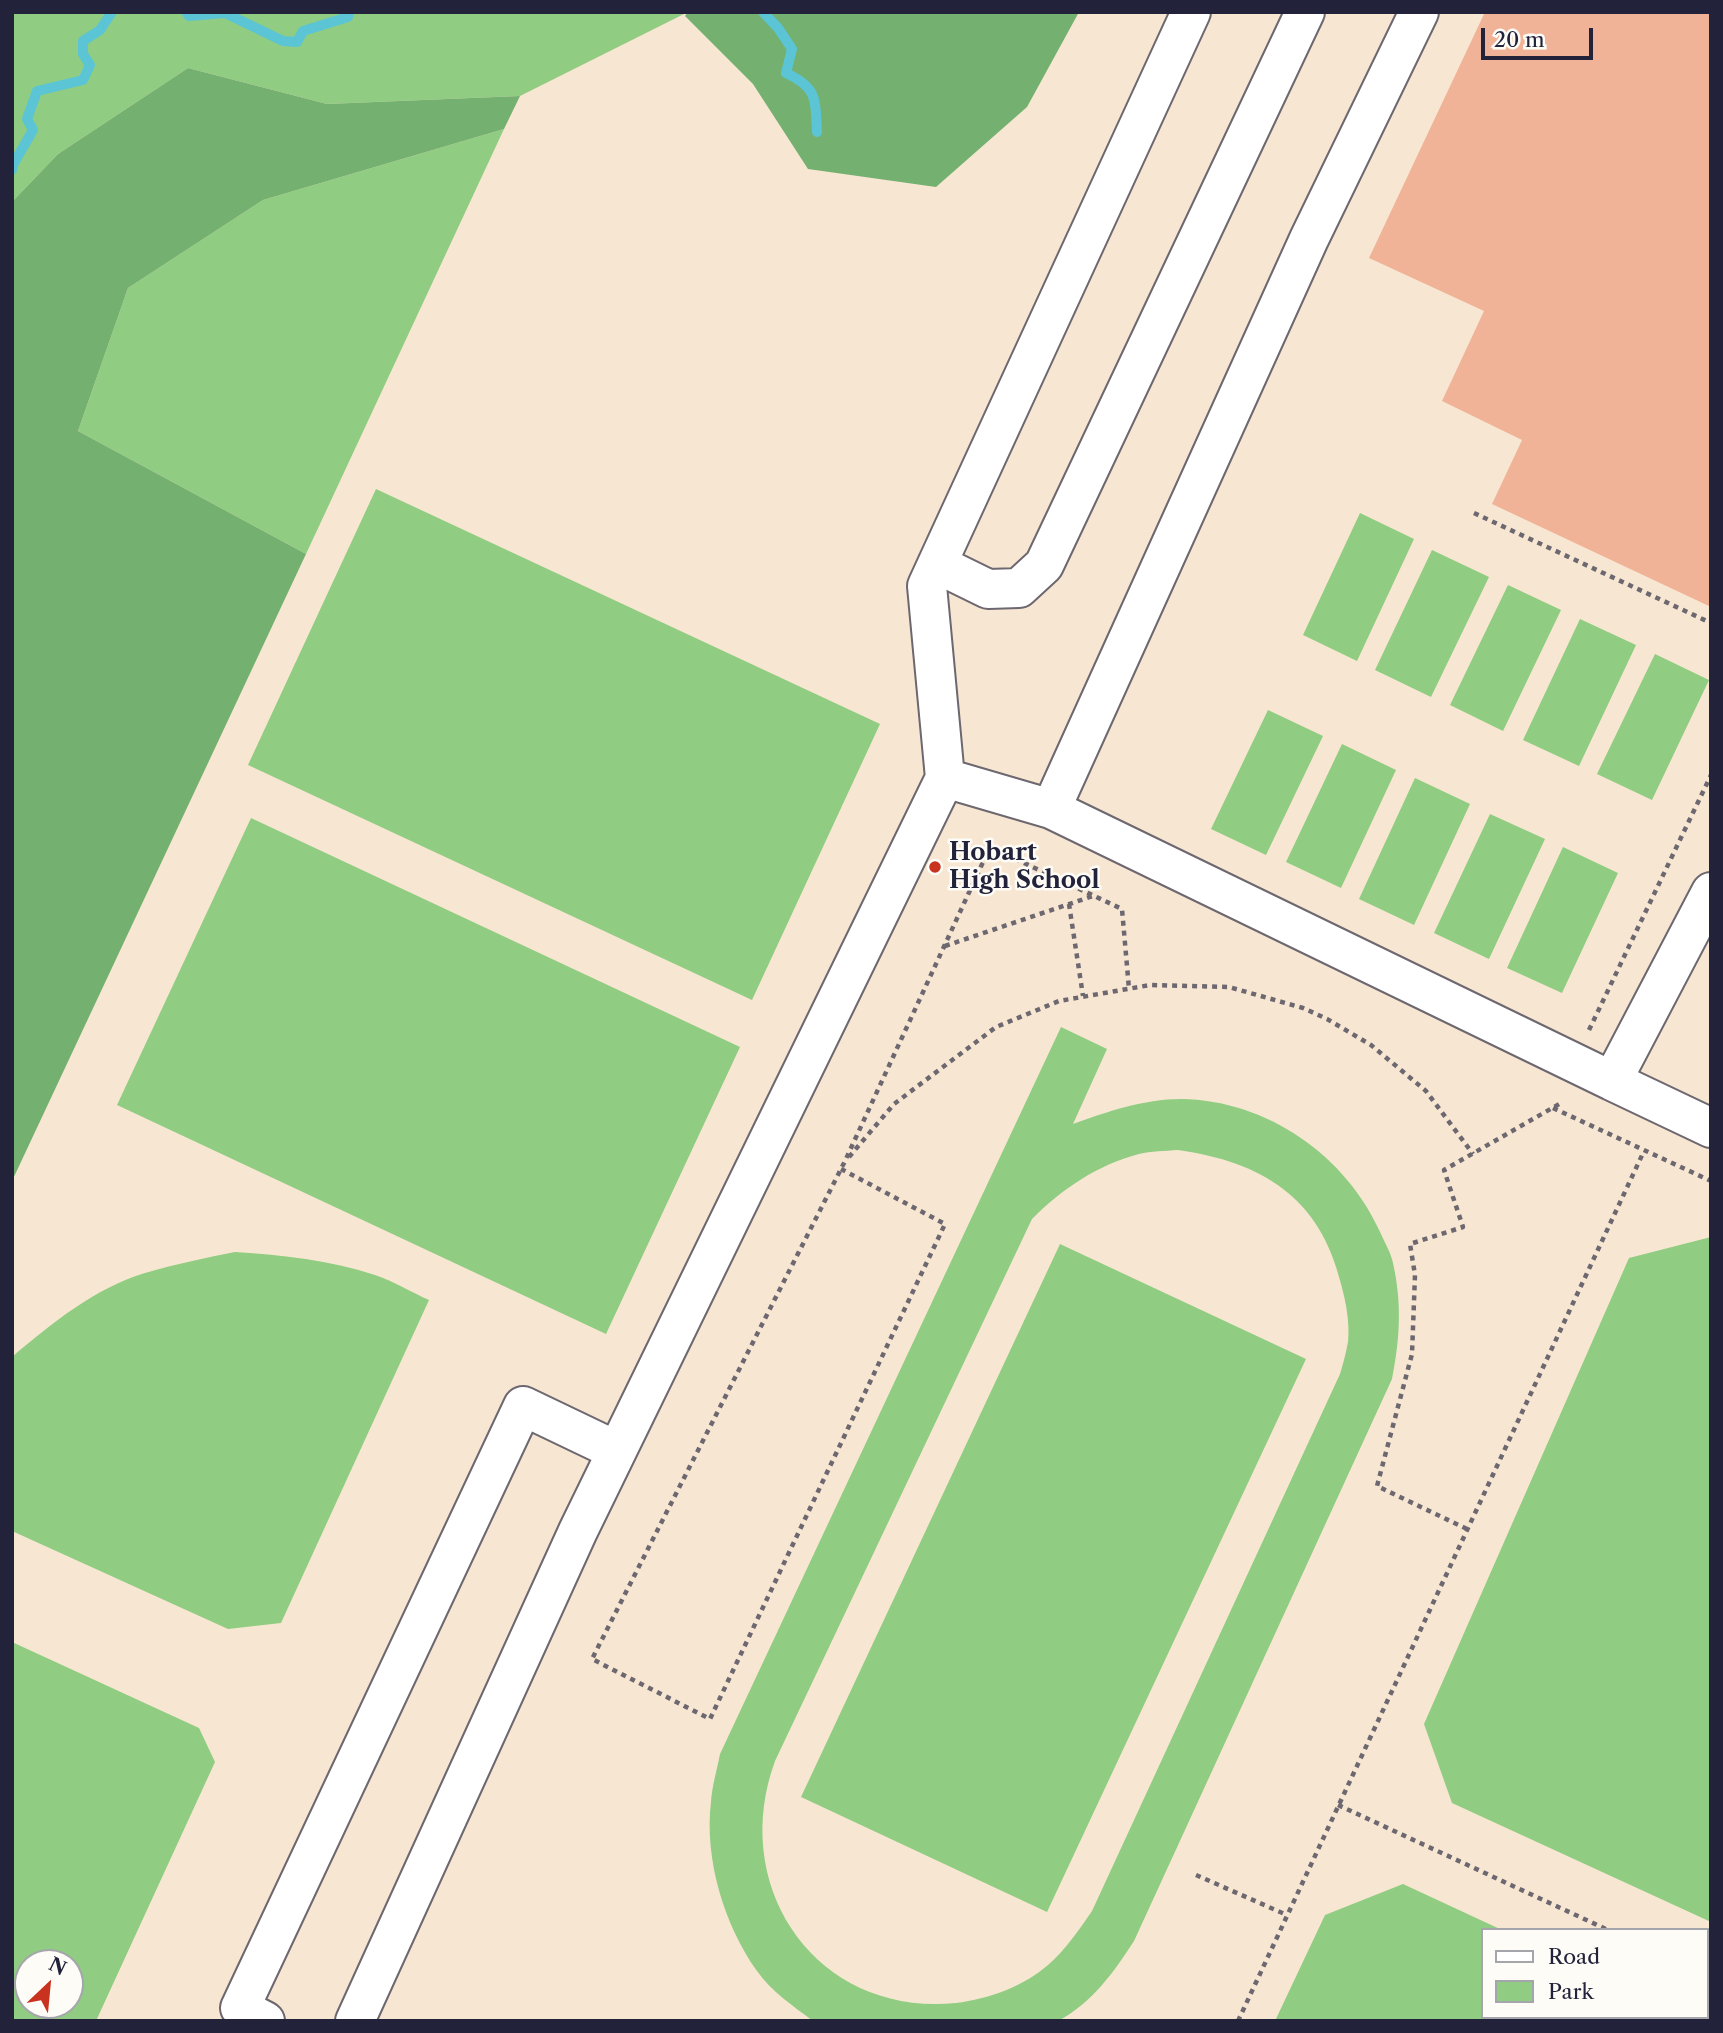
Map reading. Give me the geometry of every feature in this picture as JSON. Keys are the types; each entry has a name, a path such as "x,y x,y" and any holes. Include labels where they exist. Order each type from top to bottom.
{"lane":[{"path":"355,2021 578,1531 945,778 927,586 1191,12"},
{"path":"937,564 988,589 1019,588 1044,565 1305,12"},
{"path":"1051,809 1309,239 1419,12"},
{"path":"945,778 1051,809 1711,1128"},
{"path":"1612,1081 1711,892"},
{"path":"265,2021 240,2008 523,1406 617,1451"}],"path":[{"path":"1474,513 1711,623"},
{"path":"1583,1035 1589,1031 1711,775"},
{"path":"841,1169 946,1224 710,1719 592,1659 845,1161 990,847 1122,909 1129,989"},
{"path":"944,946 1094,895"},
{"path":"1069,904 1083,997"},
{"path":"845,1161 894,1104 996,1027 1059,1001 1150,985 1229,987 1303,1008 1327,1019 1371,1045 1426,1091 1473,1154"},
{"path":"1467,1529 1377,1486 1412,1354 1415,1275 1410,1244 1463,1227 1444,1170 1561,1103"},
{"path":"1553,1108 1711,1181"},
{"path":"1238,2021 1644,1151"},
{"path":"1338,1805 1604,1928"},
{"path":"1196,1875 1287,1915"}],"green space":[{"path":"12,12 688,12 520,96 327,104 188,68 58,154 12,202"},
{"path":"688,12 1079,12 1027,107 936,187 808,169 753,84 685,16"},
{"path":"188,68 327,104 520,96 504,129 263,200 128,288 78,431 306,554 12,1181 12,202 58,154"},
{"path":"504,129 306,554 78,431 128,288 263,200"},
{"path":"376,489 880,724 752,1000 248,765"},
{"path":"1360,513 1414,539 1357,661 1303,635"},
{"path":"1432,550 1489,577 1431,697 1375,670"},
{"path":"1508,585 1561,610 1503,731 1450,705"},
{"path":"1580,619 1636,645 1579,766 1523,740"},
{"path":"1655,654 1709,680 1652,800 1597,774"},
{"path":"1268,710 1323,736 1266,855 1211,829"},
{"path":"1342,744 1396,770 1341,888 1286,862"},
{"path":"1415,778 1470,804 1414,925 1359,899"},
{"path":"1490,814 1545,839 1489,959 1434,933"},
{"path":"251,818 740,1047 606,1334 117,1105"},
{"path":"1563,847 1618,873 1562,993 1507,968"},
{"path":"1061,1027 1107,1049 1073,1124 1153,1101 1181,1099 1213,1102 1244,1110 1273,1122 1325,1157 1348,1180 1366,1206 1393,1263 1399,1321 1392,1379 1134,1941 1092,1996 1058,2021 813,2021 783,1998 757,1971 745,1953 726,1912 714,1868 710,1823 712,1790 720,1754","holes":["1178,1150 1236,1164 1283,1189 1302,1207 1318,1228 1331,1254 1347,1313 1348,1342 1340,1374 1092,1911 1072,1940 1039,1972 1005,1990 981,1998 956,2003 907,2002 863,1989 826,1966 796,1935 775,1898 764,1855 764,1809 775,1761 1032,1219 1081,1179 1124,1159 1144,1153"]},
{"path":"1711,1237 1711,1922 1452,1803 1424,1724 1629,1258"},
{"path":"1060,1244 1306,1359 1047,1912 801,1797"},
{"path":"235,1252 323,1262 358,1270 382,1277 429,1300 281,1623 228,1629 12,1531 12,1357 58,1319 109,1288 156,1270"},
{"path":"12,1642 199,1728 215,1762 96,2021 12,2021"},
{"path":"1403,1884 1498,1928 1482,1928 1482,2019 1697,2021 1275,2021 1325,1915"}],"building":[{"path":"1485,12 1711,12 1711,607 1492,504 1522,440 1442,401 1484,311 1369,258"}],"waterway":[{"path":"12,170 33,130 27,119 37,91 83,80 90,65 83,54 83,41 100,30 112,12"},
{"path":"186,12 189,16 225,13 283,41 297,42 303,31 348,17 349,12"},
{"path":"763,12 792,49 786,73 804,84 813,96 817,132"}],"place":[{"name":"Hobart High School","path":"935,867"}]}
